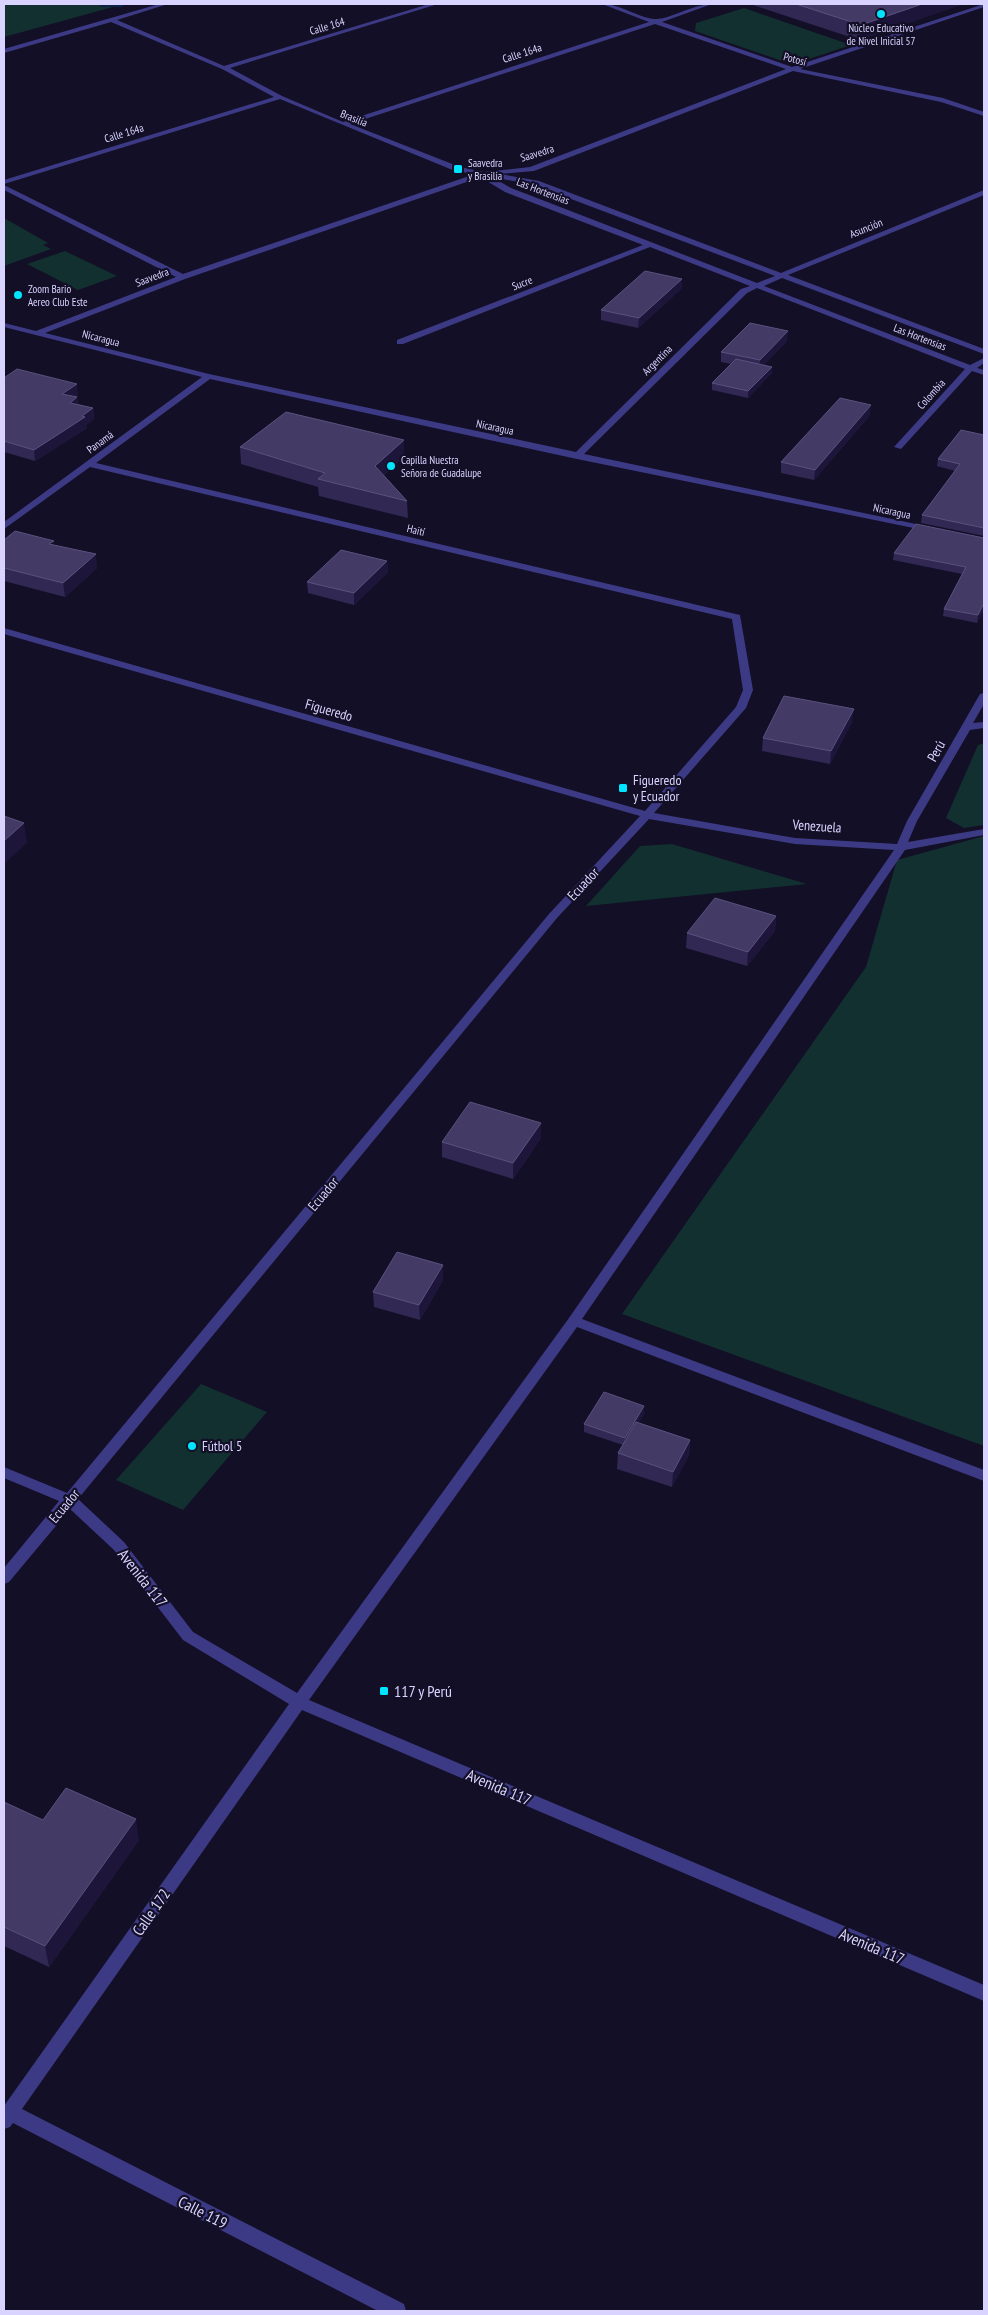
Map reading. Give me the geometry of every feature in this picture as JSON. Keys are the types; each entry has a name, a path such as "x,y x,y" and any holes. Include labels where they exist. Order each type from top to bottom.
{"street":[{"path":"4,51 165,4"},
{"name":"Calle 164","path":"224,68 436,4"},
{"name":"Potosí","path":"605,4 792,70 943,100 984,114"},
{"name":"Calle 164a","path":"343,124 709,4"},
{"name":"Saavedra","path":"37,334 182,277 482,174 531,169 792,70 984,5"},
{"name":"Brasilia","path":"112,20 224,68 280,97 343,124 458,169 482,174"},
{"name":"Calle 164a","path":"4,182 280,97"},
{"name":"Las Hortensias","path":"482,174 508,190 652,244 969,369 984,373"},
{"name":"Las Hortensias","path":"482,174 536,183 984,352"},
{"path":"4,187 182,277"},
{"name":"Asunción","path":"756,285 984,192"},
{"name":"Sucre","path":"400,342 652,244"},
{"name":"Argentina","path":"577,456 744,291 756,285"},
{"name":"Nicaragua","path":"4,325 209,376 577,456 936,531"},
{"name":"Colombia","path":"898,447 969,369 984,360"},
{"name":"Panamá","path":"4,526 209,376"},
{"name":"Haití","path":"89,464 737,617"},
{"name":"Ecuador","path":"4,1578 553,916 647,815 741,708 748,690 737,617"},
{"name":"Figueredo","path":"4,631 647,815"},
{"name":"Perú","path":"574,1321 900,847 912,821 984,696"},
{"path":"965,727 984,725"},
{"name":"Venezuela","path":"647,815 795,841 900,847 984,833"},
{"path":"574,1321 984,1476"},
{"name":"Calle 172","path":"7,2117 299,1702 574,1321"},
{"path":"4,1472 70,1500"},
{"name":"Avenida 117","path":"70,1500 119,1546 188,1636 299,1702 984,1994"},
{"name":"Calle 119","path":"7,2117 397,2311"}],"green space":[{"path":"4,4 124,4 4,37"},
{"path":"744,8 851,45 800,62 782,61 695,31 696,23"},
{"path":"4,218 48,243 43,245 51,249 4,266"},
{"path":"65,251 117,276 78,290 27,264"},
{"path":"984,743 984,825 964,828 946,818 978,745"},
{"path":"984,836 984,1446 622,1314 866,967 897,860"},
{"path":"672,844 807,884 586,906 640,846"},
{"name":"Fútbol 5","path":"201,1384 267,1412 183,1510 116,1480"}],"building":[{"path":"796,4 922,4 861,25"},
{"path":"645,271 682,279 639,318 601,310"},
{"path":"750,323 788,331 760,360 721,352"},
{"path":"736,359 772,367 748,391 712,383"},
{"path":"17,369 77,384 62,394 77,397 70,403 93,408 82,416 85,417 34,450 4,441 4,378"},
{"path":"840,398 871,405 815,470 781,462"},
{"path":"286,412 404,440 375,466 407,501 318,479 325,473 240,447"},
{"path":"961,430 984,435 984,528 922,515 960,464 938,459"},
{"path":"916,524 984,538 984,603 978,615 944,609 966,567 894,553"},
{"path":"15,531 54,541 49,544 96,554 63,583 4,568 4,540"},
{"path":"341,550 387,561 354,593 307,582"},
{"path":"784,696 854,709 831,751 763,738"},
{"path":"4,816 24,823 4,841"},
{"path":"715,898 776,916 748,952 687,933"},
{"path":"470,1102 541,1123 513,1163 442,1142"},
{"path":"397,1252 443,1265 419,1305 373,1292"},
{"path":"604,1392 644,1406 625,1438 584,1424"},
{"path":"636,1422 690,1440 673,1472 618,1453"},
{"path":"66,1788 136,1819 45,1946 4,1927 4,1802 43,1820"}],"waterway":[{"path":"103,4 121,4"}],"place":[{"name":"Núcleo Educativo de Nivel Inicial 57","path":"881,14"},
{"name":"Saavedra y Brasilia","path":"458,169"},
{"name":"Zoom Bario Aereo Club Este","path":"18,295"},
{"name":"Capilla Nuestra Señora de Guadalupe","path":"391,466"},
{"name":"Figueredo y Ecuador","path":"623,788"},
{"name":"Fútbol 5","path":"192,1446"},
{"name":"117 y Perú","path":"384,1691"}]}
